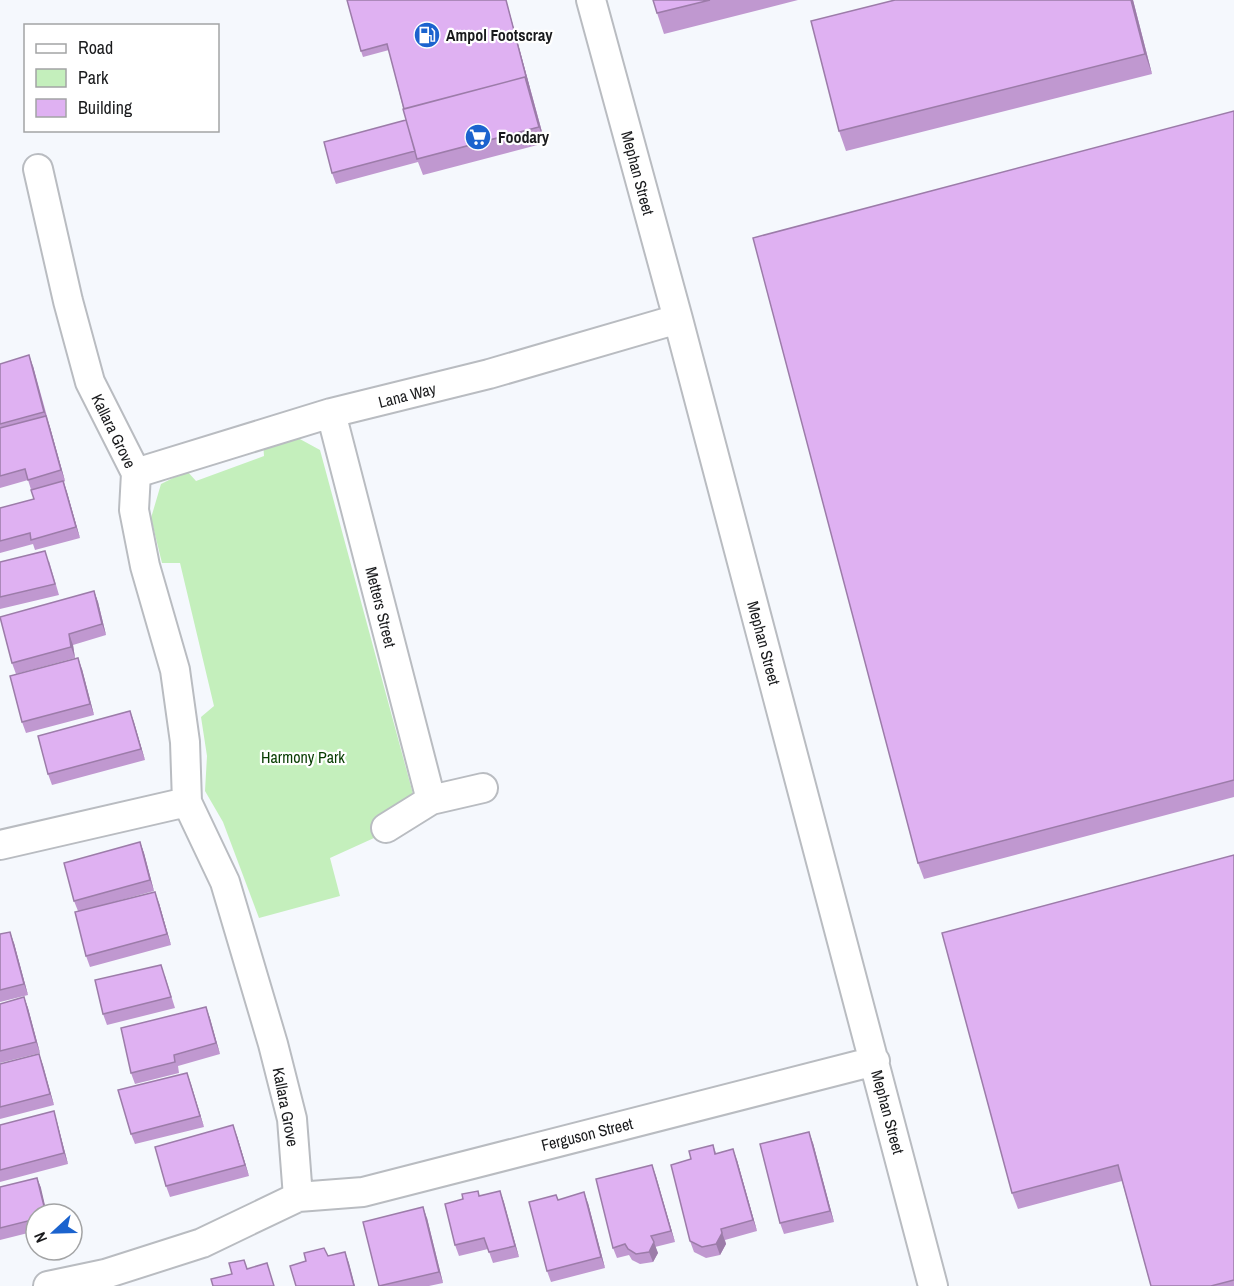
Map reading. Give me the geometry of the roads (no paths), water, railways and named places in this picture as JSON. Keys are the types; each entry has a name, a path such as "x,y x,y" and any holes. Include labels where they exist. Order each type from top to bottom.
{"street":[{"name":"Mephan Street","path":"591,0 678,320 933,1286"},
{"name":"Kallara Grove","path":"38,169 68,301 90,382 136,473 134,510 145,566 175,670 184,742 187,802 225,882 273,1044 292,1119 298,1197"},
{"name":"Lana Way","path":"136,473 331,413 489,374 678,320"},
{"name":"Metters Street","path":"331,413 430,800"},
{"path":"386,828 430,800 483,788"},
{"path":"0,845 187,802"},
{"name":"Ferguson Street","path":"298,1197 363,1192 874,1061"},
{"path":"48,1286 105,1274 202,1243 298,1197"}],"place":[{"name":"Ampol Footscray","path":"427,35"},
{"name":"Foodary","path":"478,137"}],"park label":[{"name":"Harmony Park","path":"303,757"}]}
